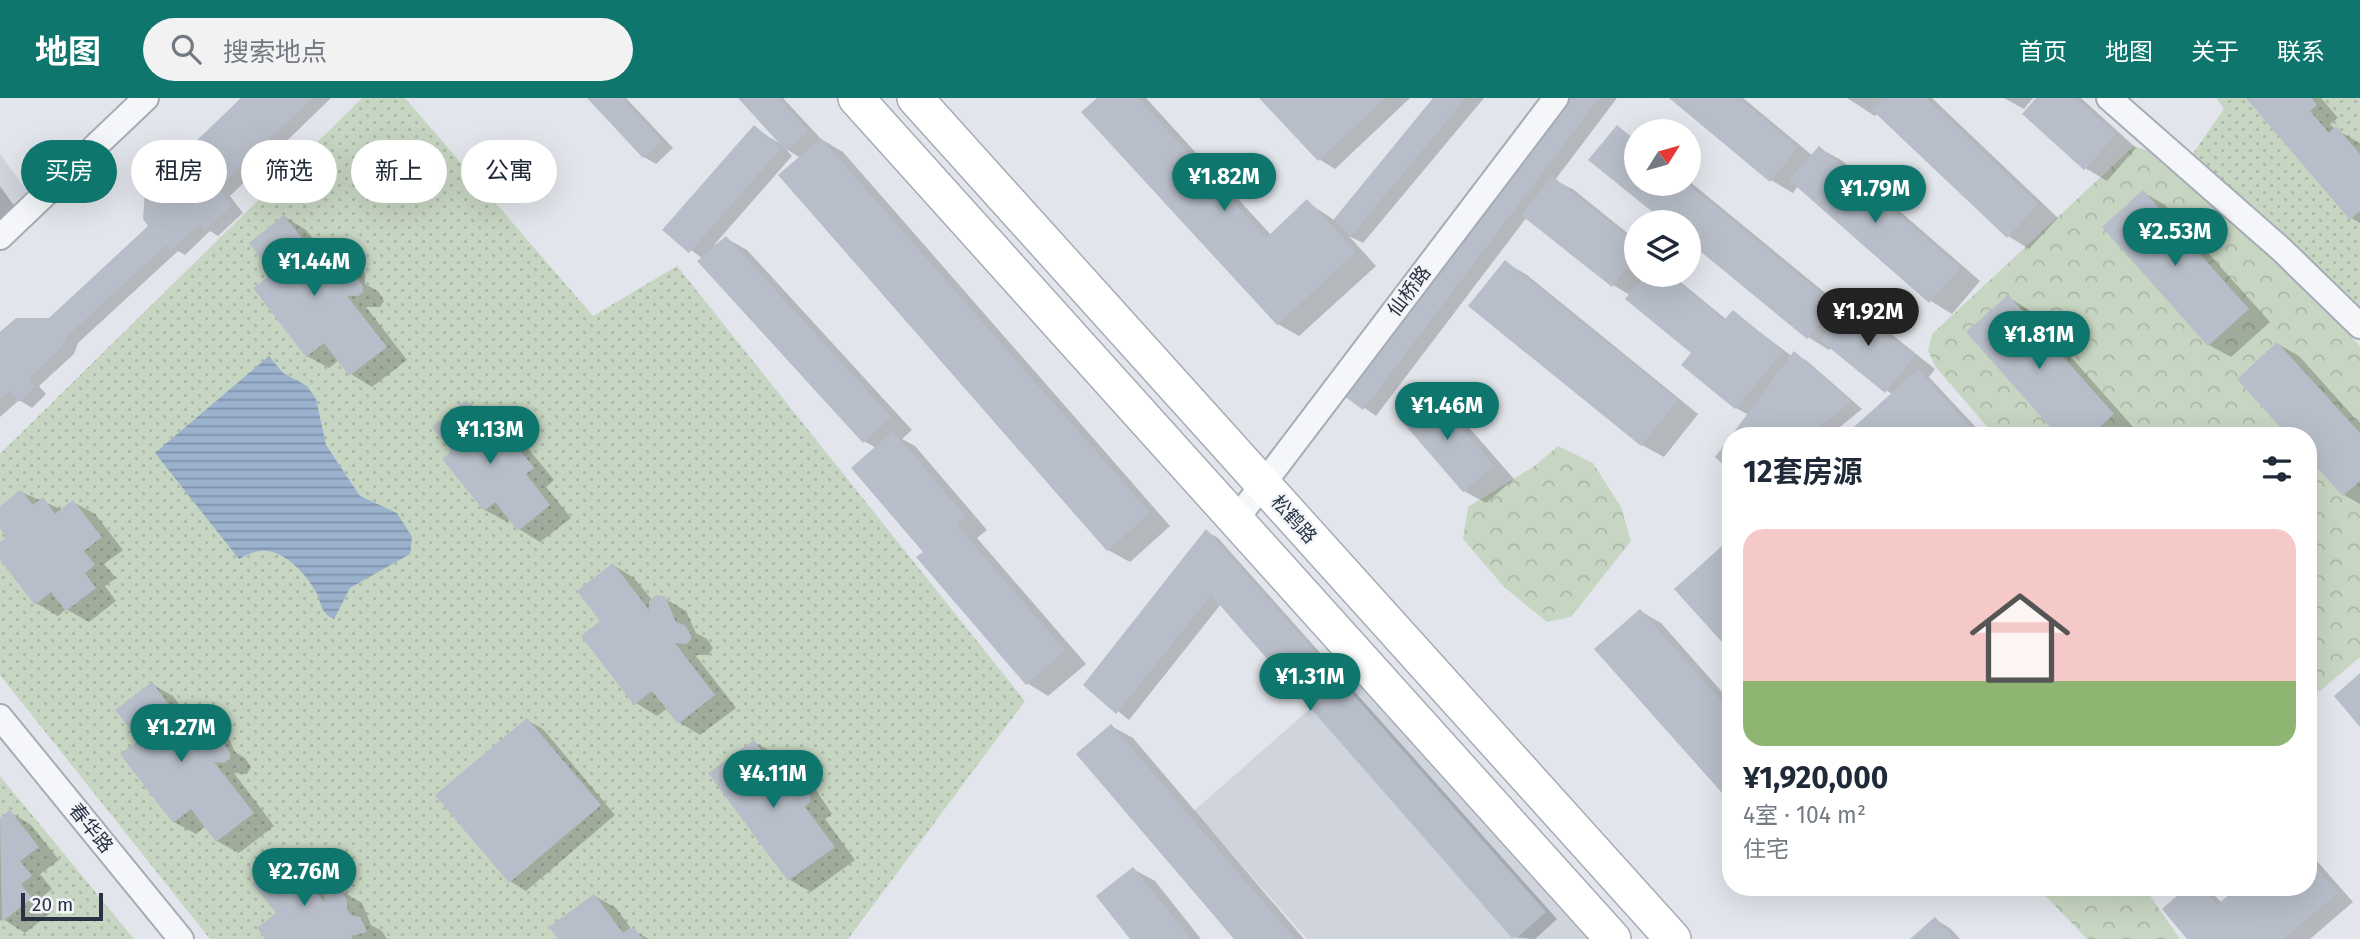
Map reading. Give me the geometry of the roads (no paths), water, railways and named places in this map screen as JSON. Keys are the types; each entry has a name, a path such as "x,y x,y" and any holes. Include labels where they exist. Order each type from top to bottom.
{"main road":[{"path":"856,98 1613,939"},
{"name":"松鹤路","path":"915,98 1673,939"}],"street":[{"path":"0,237 146,98"},
{"name":"仙桥路","path":"1235,521 1556,98"},
{"path":"2109,98 2282,250 2360,326"},
{"name":"春华路","path":"0,717 181,939"}],"water":[{"path":"269,356 283,373 307,386 316,399 326,445 360,496 397,513 412,537 410,554 350,588 334,619 324,611 306,578 285,558 269,551 260,551 239,559 155,453"}]}
